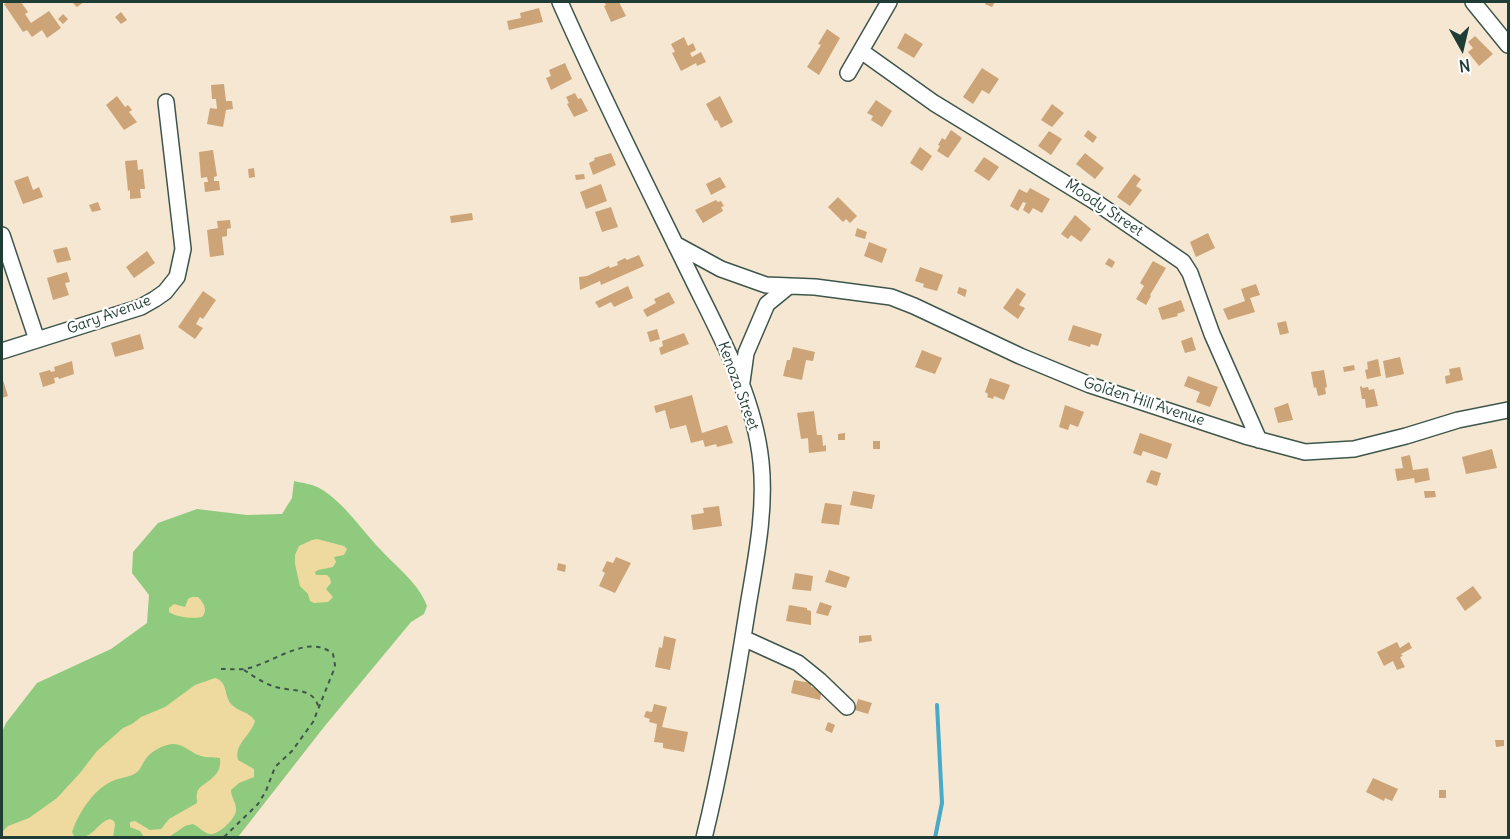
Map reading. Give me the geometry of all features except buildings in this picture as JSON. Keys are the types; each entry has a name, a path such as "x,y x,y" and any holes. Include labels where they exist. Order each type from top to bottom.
{"street":[{"name":"Kenoza Street","path":"560,2 742,388 758,440 762,509 743,638 704,837"},
{"path":"848,73 889,2"},
{"path":"1473,2 1509,45"},
{"name":"Moody Street","path":"861,51 934,102 1094,201 1183,262 1190,273 1212,334 1259,440"},
{"name":"Gary Avenue","path":"2,351 141,306 165,292 177,277 182,260 182,229 166,102"},
{"path":"2,235 37,340"},
{"name":"Golden Hill Avenue","path":"675,244 721,268 766,285 815,287 891,297 1051,370 1090,385 1259,440 1305,452 1354,449 1458,420 1509,410"},
{"path":"742,388 746,353 767,304 789,286"},
{"path":"743,638 798,663 847,707"}],"path":[{"path":"221,669 243,669 302,648 315,646 333,654 335,665 319,709 292,751 275,767 266,791 258,804 223,837"},
{"path":"243,669 270,686 299,690 312,695 318,702 319,709"}],"green space":[{"path":"294,481 321,489 345,509 418,590 427,606 424,614 411,622 324,727 238,837 2,837 2,732 6,723 37,683 111,649 147,623 149,595 132,573 133,552 158,523 197,509 247,515 282,514 292,498"}],"sand":[{"path":"317,539 344,546 347,549 344,555 334,557 336,562 333,567 315,572 316,575 327,575 330,578 331,583 326,589 333,597 328,602 314,603 310,601 308,594 300,586 295,555 299,546"},
{"path":"198,597 203,604 205,612 202,617 185,617 169,612 169,608 174,604 185,607 188,599"},
{"path":"215,678 224,686 232,705 255,721 237,754 238,760 254,769 254,777 239,783 231,790 236,806 235,813 222,829 209,834 193,824 185,826 169,837 144,837 140,831 130,827 130,822 135,821 150,830 161,829 169,819 197,803 199,789 218,771 220,758 201,756 180,745 172,744 153,752 135,774 108,783 94,794 83,809 72,832 78,837 2,837 2,832 8,826 29,818 57,798 97,751 123,728 165,707 195,685"},
{"path":"110,819 115,825 113,837 83,837 91,833"}],"waterway":[{"path":"935,838 942,803 937,705"}]}
